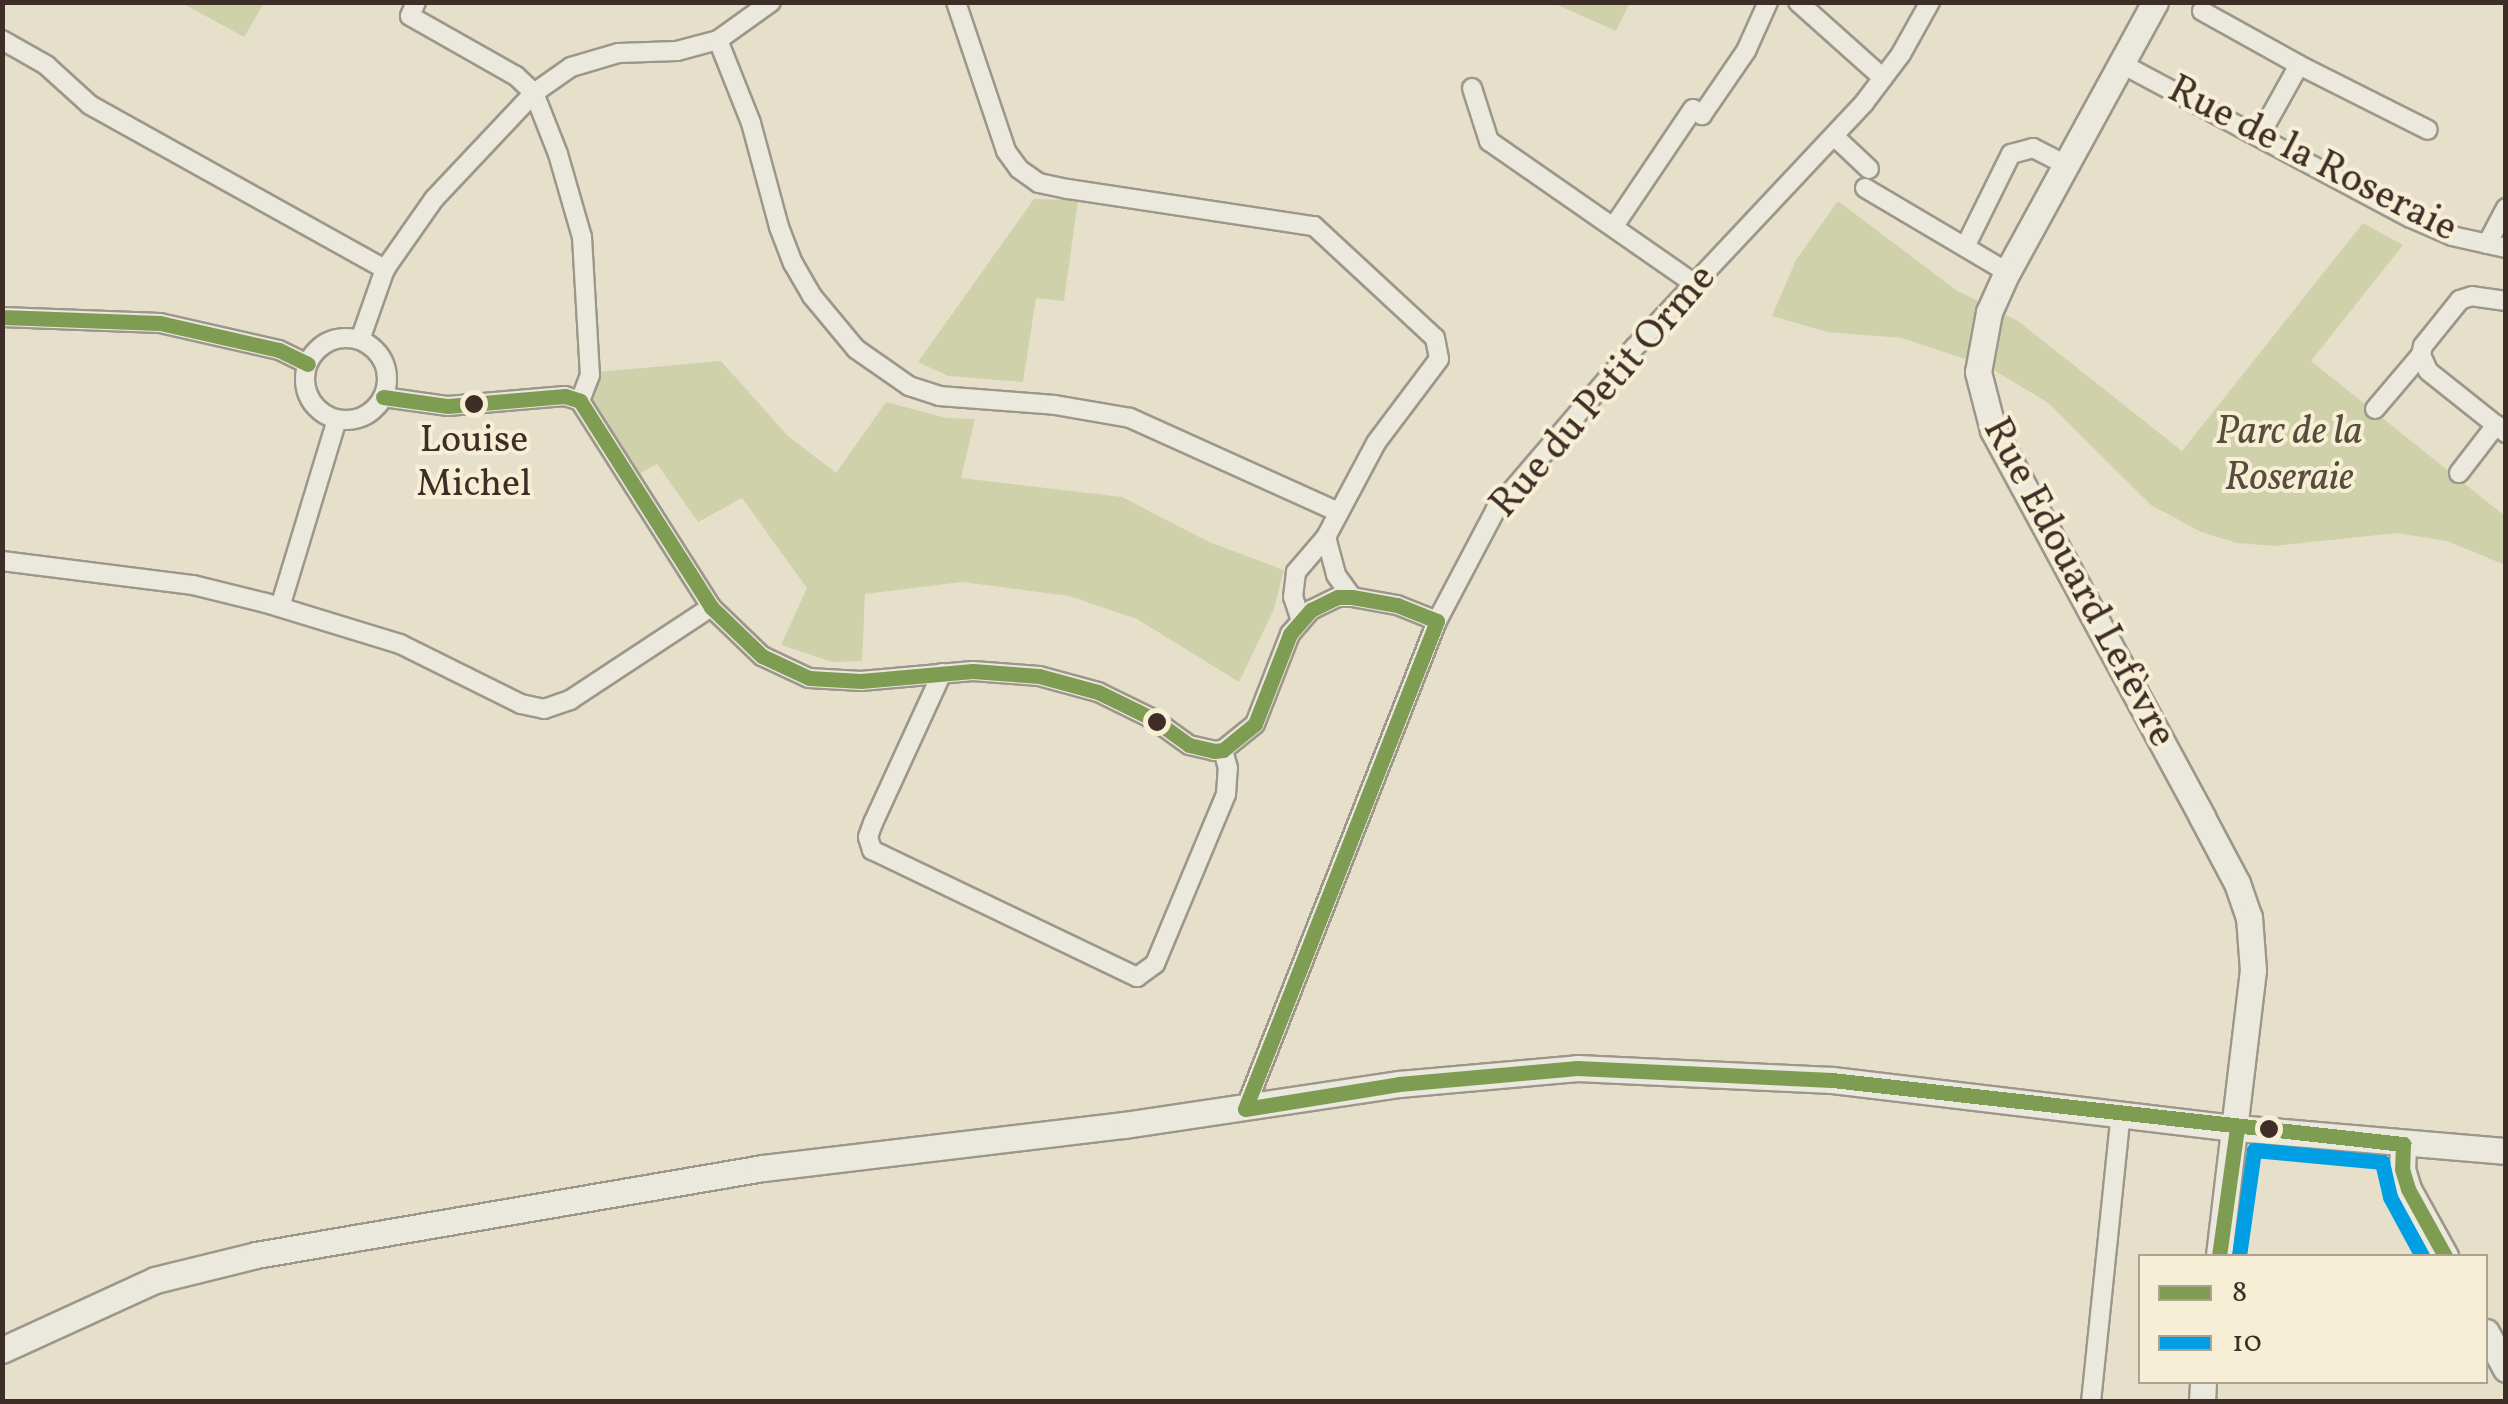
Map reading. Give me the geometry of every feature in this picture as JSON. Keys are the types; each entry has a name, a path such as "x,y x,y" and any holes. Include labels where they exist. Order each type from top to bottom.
{"street":[{"path":"416,2 410,16 516,76 534,94 558,154 582,237 590,376 580,400"},
{"path":"360,340 384,269 434,199 534,94 572,67 619,53 677,51 718,40 771,2"},
{"path":"956,2 1006,151 1020,169 1039,182 1068,189 1314,226 1434,338 1439,358 1376,443 1326,538 1296,572 1293,597 1300,618"},
{"path":"1614,226 1692,109 1702,115 1746,51 1768,2"},
{"path":"1798,2 1883,78"},
{"name":"Rue du Petit Orme","path":"1245,1109 1437,620 1496,509 1695,284 1834,136 1883,78 1930,2"},
{"name":"Rue Edouard Lefèvre","path":"2155,2 2007,272 1983,339 1978,372 1984,406 2237,884 2249,917 2252,970 2220,1254"},
{"path":"2202,11 2299,66 2428,130"},
{"path":"2,40 46,65 90,105 384,269"},
{"path":"718,40 750,123 778,228 793,262 812,296 856,350 910,386 939,396 1055,405 1130,418 1338,512"},
{"name":"Rue de la Roseraie","path":"2122,64 2411,218 2452,236 2496,246"},
{"path":"2259,137 2299,66"},
{"path":"1472,88 1489,141 1695,284"},
{"path":"1834,136 1870,169"},
{"path":"1965,247 2011,154 2033,148 2066,164"},
{"path":"1865,188 2007,272"},
{"path":"2496,246 2506,208"},
{"path":"2374,409 2421,356 2423,346 2460,300 2472,296 2506,300"},
{"path":"2,318 160,323 279,350 308,364"},
{"path":"347,338 360,340 381,357 386,370 383,397 364,416 337,419 324,414 307,392 308,364 323,345 347,338"},
{"path":"2421,356 2428,372 2501,429 2459,473"},
{"path":"383,397 448,406 565,396 580,400 711,607 762,656 809,678 861,682 942,673 1008,672 1075,685 1137,711 1202,751 1223,750 1255,724 1300,618 1324,602 1352,597 1397,604 1437,620"},
{"path":"280,607 337,419"},
{"path":"1326,538 1336,575 1352,597"},
{"path":"2,561 193,585 280,607 400,644 521,704 544,708 570,700 711,607"},
{"path":"942,673 873,823 868,837 872,850 1137,977 1155,964 1226,794 1229,779 1223,750"},
{"path":"2,1350 155,1280 256,1255 764,1168 1245,1109 1399,1084 1577,1068 1832,1080 2237,1128 2506,1151"},
{"path":"2091,1402 2121,1114"},
{"path":"2404,1144 2402,1169 2408,1189 2443,1254"},
{"path":"2488,1336 2506,1370"}],"green space":[{"path":"182,3 264,3 244,37"},
{"path":"1553,3 1630,3 1616,31"},
{"path":"1034,199 1078,200 1064,301 1036,298 1023,382 948,376 918,362"},
{"name":"Parc de la Roseraie","path":"1838,201 1956,290 2018,321 2182,451 2363,223 2403,245 2311,361 2505,516 2505,565 2447,541 2397,533 2274,546 2237,543 2201,532 2151,505 2047,402 1987,366 1901,338 1828,332 1772,316 1796,260"},
{"path":"721,361 788,436 836,473 886,402 946,418 975,419 961,478 1122,497 1209,542 1284,570 1274,609 1239,682 1137,619 1069,596 962,582 865,594 862,661 832,662 781,645 807,588 742,498 698,522 657,464 639,474 594,410 592,392 598,372"}],"transit line":[{"name":"8","path":"2,317 160,323 279,350 308,364"},
{"name":"8","path":"383,397 448,406 565,396 580,401 711,607 762,656 809,678 861,681 973,671 1039,676 1098,692 1153,719 1189,745 1214,751 1223,750 1255,724 1290,634 1311,610 1338,597 1352,597 1397,605 1437,621 1245,1109"},
{"name":"8","path":"1245,1109 1399,1084 1577,1068 1832,1080 2403,1144 2402,1169 2408,1189 2444,1254"},
{"name":"8","path":"2219,1254 2237,1128"},
{"name":"10","path":"2239,1254 2254,1150 2382,1162 2390,1197 2421,1254"}],"place":[{"name":"Louise Michel","path":"474,404"}]}
